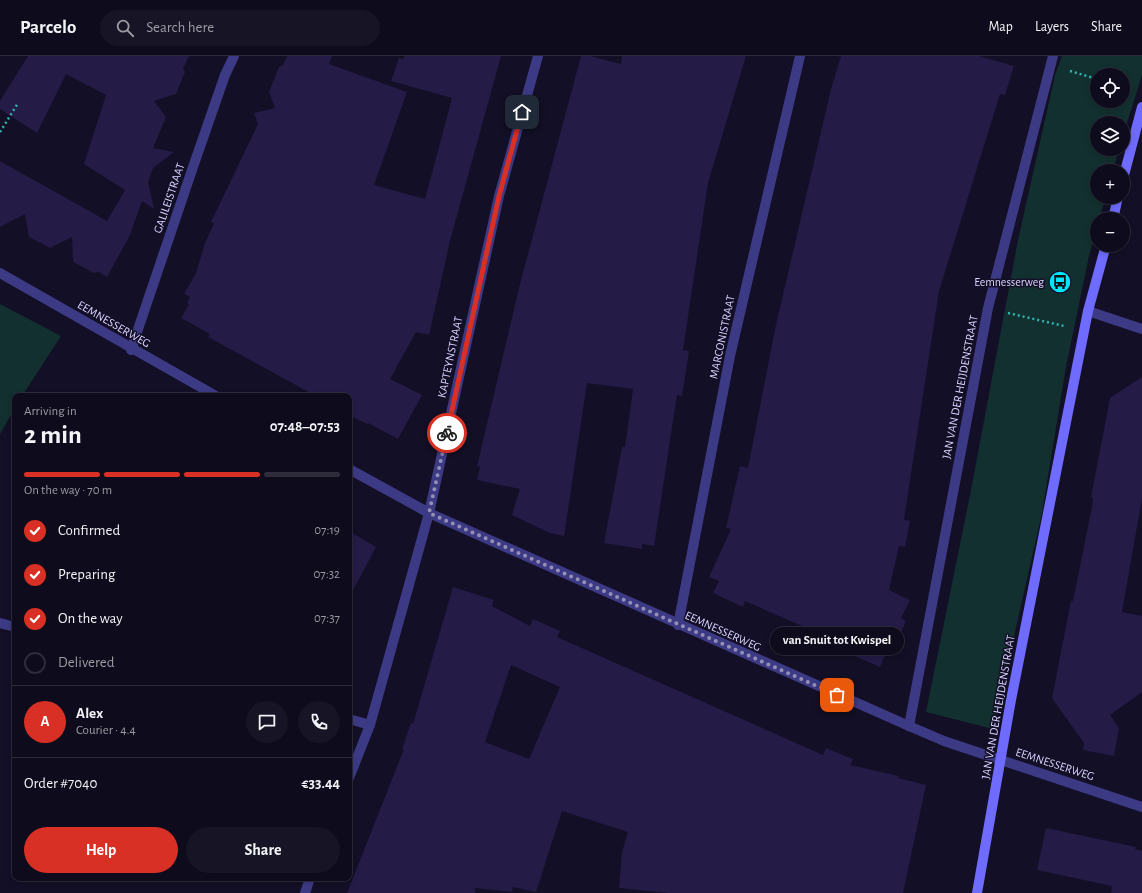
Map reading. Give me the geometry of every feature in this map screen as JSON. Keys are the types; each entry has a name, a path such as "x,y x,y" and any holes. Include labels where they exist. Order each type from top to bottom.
{"main road":[{"path":"1127,164 1142,107"},
{"name":"JAN VAN DER HEIJDENSTRAAT","path":"977,893 1011,700 1088,311 1104,252"}],"street":[{"name":"GALILEISTRAAT","path":"131,350 225,75 234,56"},
{"name":"KAPTEYNSTRAAT","path":"352,770 370,725 429,513 499,196 538,56"},
{"name":"MARCONISTRAAT","path":"678,625 730,356 800,56"},
{"name":"JAN VAN DER HEIJDENSTRAAT","path":"909,726 988,308 1052,61"},
{"name":"EEMNESSERWEG","path":"0,273 131,350 210,393"},
{"path":"1088,311 1142,329"},
{"name":"EEMNESSERWEG","path":"352,471 429,513 678,625 909,726 1001,760 1142,807"},
{"path":"0,623 12,626"},
{"path":"352,720 370,725"},
{"path":"304,893 309,881"}],"path":[{"path":"1052,61 1090,76"},
{"path":"0,132 18,103"}],"green space":[{"path":"1062,56 1142,56 1142,75 1129,116 1090,116 1090,156 1117,156 1115,164 1090,164 1090,204 1104,204 1101,212 1090,212 1090,252 1066,367 1042,513 993,729 926,712 971,490 1018,240 1055,75"},
{"path":"0,304 61,336 24,393 12,393 12,413 0,434"}],"building":[{"path":"28,56 189,56 183,69 185,72 176,94 154,101 166,117 153,148 174,152 153,168 148,182 154,209 142,201 130,235 107,277 99,272 94,273 73,262 72,237 50,248 29,237 25,214 0,227 0,161 107,221 125,190 84,164 106,95 66,74 37,133 0,109 0,101"},
{"path":"287,56 332,56 329,64 407,92 374,185 425,199 452,98 391,81 399,58 403,59 405,56 501,56 450,241 429,335 416,332 390,379 422,395 398,439 352,416 352,393 311,393 208,337 210,334 181,318 189,304 187,303 190,297 184,294 196,273 205,243 214,223 211,222 258,124 254,113 275,108 269,92 279,67 283,65"},
{"path":"581,56 590,56 621,64 622,56 746,56 708,183 683,350 689,351 682,396 677,395 654,546 642,544 642,549 604,543 622,447 625,447 633,389 587,383 564,536 550,533 512,515 520,489 477,480 480,467 477,466 520,284"},
{"path":"841,56 979,56 1014,66 1005,95 1000,94 939,291 904,520 910,521 905,547 899,546 889,590 910,600 901,618 906,621 891,654 887,651 880,667 850,654 853,648 745,601 743,607 713,593 719,581 709,577 731,529 726,528 740,466 748,468 775,329 831,89"},
{"path":"1142,377 1142,498 1122,612 1142,616 1142,692 1110,715 1119,728 1114,756 1083,750 1084,743 1052,698 1071,601 1073,601 1092,507 1093,498 1091,497 1110,398"},
{"path":"352,533 376,547 352,592"},
{"path":"453,587 494,600 492,606 530,626 533,619 560,631 557,637 823,755 826,748 853,759 850,765 899,776 898,778 926,785 903,893 669,893 619,888 622,852 628,832 562,811 536,892 513,887 512,892 475,888 475,893 347,893 404,749 402,749 411,723 413,724","holes":["511,665 560,687 529,759 485,742"]},
{"path":"1046,828 1136,847 1135,849 1142,851 1142,893 1111,893 1112,886 1037,870"}],"way so far":[{"path":"447,433 429,513 837,695"}],"place":[{"name":"Eemnesserweg","path":"1060,282"},
{"name":"van Snuit tot Kwispel","path":"837,695"}],"route":[{"path":"447,433 499,196 522,112"}]}
